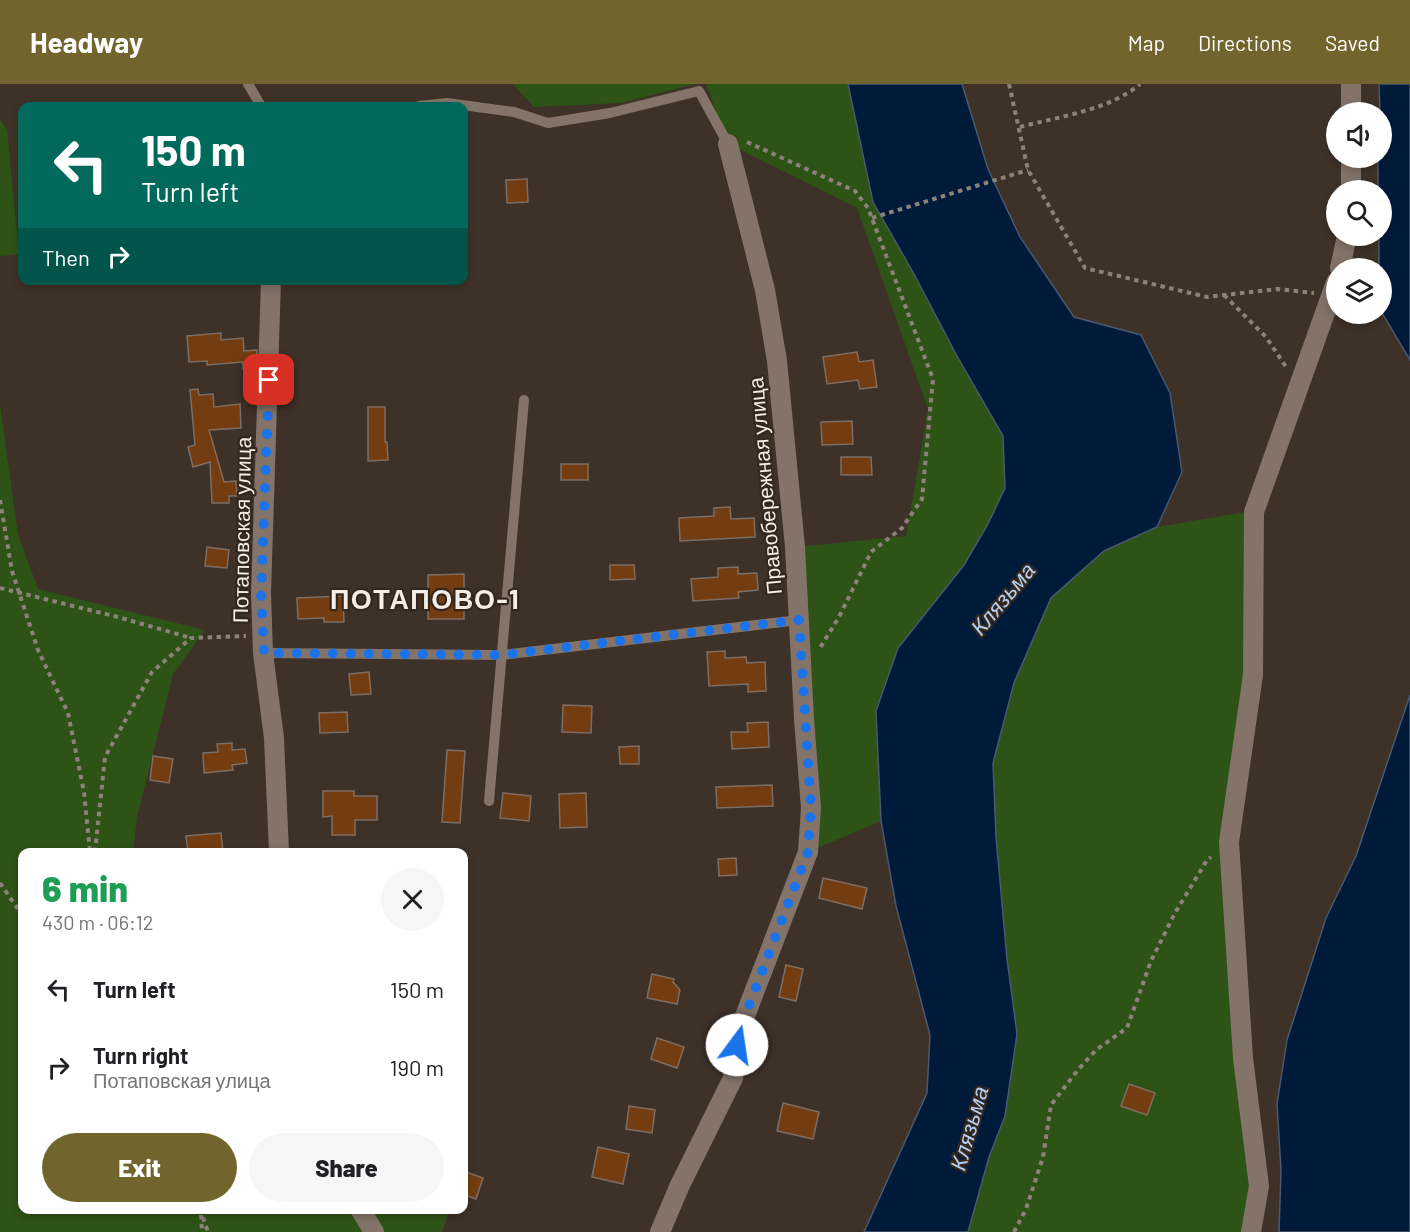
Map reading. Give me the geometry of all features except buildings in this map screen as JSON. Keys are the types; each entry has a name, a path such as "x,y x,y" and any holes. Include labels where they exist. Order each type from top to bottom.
{"street":[{"path":"1351,84 1351,102"},
{"name":"Правобережная улица","path":"660,1232 680,1185 733,1078 740,1029 808,852 811,808 795,547 777,361 765,290 724,137"},
{"name":"Потаповская улица","path":"271,285 261,593 263,644 274,738 279,848"},
{"path":"1251,1232 1259,1186 1243,1058 1229,842 1253,675 1254,512 1326,313"},
{"path":"363,1214 374,1232"}],"lane":[{"path":"248,84 259,102"},
{"path":"468,106 514,112 548,123 610,113 699,91 724,137"},
{"path":"489,801 524,400"},
{"path":"263,644 501,655 799,620"}],"path":[{"path":"1009,84 1028,170 1085,268 1207,297 1278,290 1326,288"},
{"path":"1020,127 1108,103 1140,84"},
{"path":"724,137 855,191 872,218 933,379 922,499 902,528 871,552 839,617 802,676"},
{"path":"872,218 1028,170"},
{"path":"1224,295 1266,337 1300,387"},
{"path":"0,500 12,571 38,650 68,714 84,792 90,848"},
{"path":"0,588 118,616 191,639 263,644"},
{"path":"95,848 105,757 152,672 191,639"},
{"path":"1014,1232 1026,1209 1043,1157 1051,1105 1096,1050 1127,1028 1151,961 1175,913 1207,860 1229,842"},
{"path":"0,883 18,909"},
{"path":"200,1214 202,1232"},
{"path":"201,1214 208,1232"}],"green space":[{"path":"513,84 695,84 621,103 534,107"},
{"path":"706,84 848,84 873,202 1003,436 1005,488 988,524 964,565 898,648 876,711 881,821 808,852 795,547 906,536 928,409 857,208 728,144"},
{"path":"0,119 7,130 18,254 0,256"},
{"path":"0,404 18,535 38,589 205,630 173,674 137,817 133,848 18,848 18,1214 448,1214 442,1232 0,1232"},
{"path":"1254,512 1253,675 1229,842 1259,1186 1251,1232 968,1232 989,1157 1005,1116 1017,1034 1007,959 996,837 993,763 1014,683 1051,598 1105,551 1157,527"}],"water":[{"name":"Клязьма","path":"848,84 962,84 988,169 1020,237 1074,317 1141,335 1170,393 1182,472 1157,527 1104,551 1051,598 1014,683 993,763 996,837 1007,959 1017,1034 1005,1116 989,1157 968,1232 864,1232 927,1093 930,1035 896,906 881,821 876,711 898,648 964,565 988,524 1005,488 1003,436 873,202"},
{"path":"1379,84 1410,84 1410,360 1389,324 1392,324 1392,258 1379,258 1379,246 1392,246 1392,180 1378,180 1378,168 1392,168 1392,102 1380,102"},
{"path":"1410,695 1410,1232 1279,1232 1281,1170 1277,1104 1287,1040 1326,918 1356,856"}],"district":[{"name":"ПОТАПОВО-1","path":"425,598"}],"route":[{"path":"269,380 261,593 264,653 501,655 799,620 811,808 808,852 740,1029 737,1045"}]}
